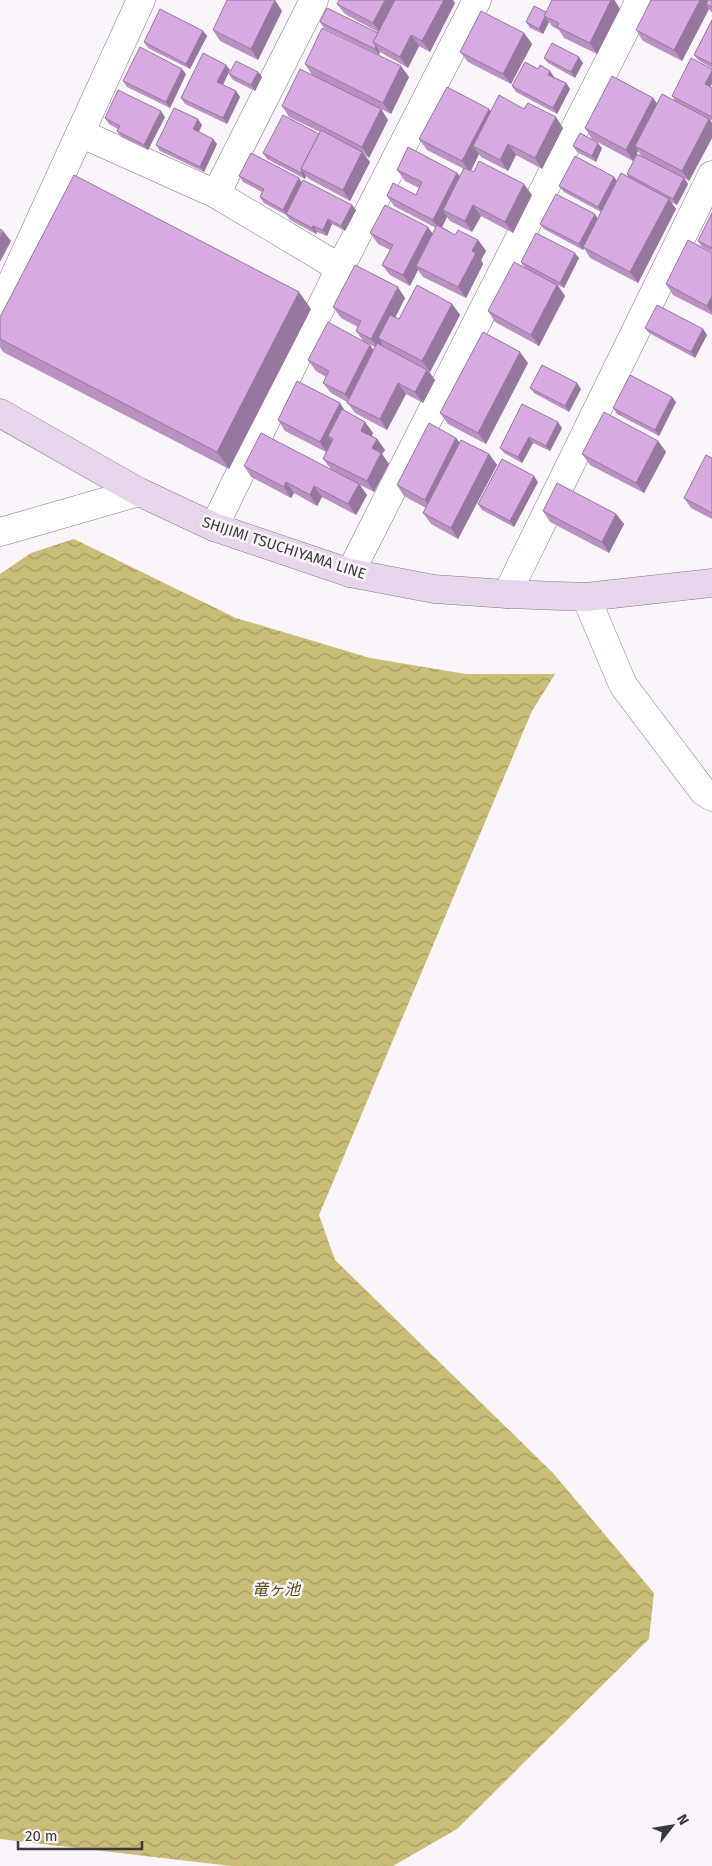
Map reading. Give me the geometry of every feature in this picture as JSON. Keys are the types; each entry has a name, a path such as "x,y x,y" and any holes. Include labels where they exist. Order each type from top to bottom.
{"main road":[{"name":"SHIJIMI TSUCHIYAMA LINE","path":"0,413 139,492 214,527 350,573 434,589 586,597 712,583"}],"street":[{"path":"0,308 141,0"},
{"path":"216,194 314,0"},
{"path":"214,527 340,268 477,0"},
{"path":"350,573 640,0"},
{"path":"80,133 216,194 340,268"},
{"path":"507,594 712,175"},
{"path":"0,532 139,492"},
{"path":"586,597 623,685 703,791 712,797"}],"water":[{"name":"竜ヶ池","path":"74,539 236,618 370,658 466,674 555,674 532,711 319,1215 335,1260 553,1473 654,1593 649,1639 457,1829 393,1866 231,1866 0,1839 0,574 31,553"}],"building":[{"path":"227,0 275,0 251,49 213,30"},
{"path":"339,0 385,0 373,23 337,4"},
{"path":"395,0 444,0 422,41 411,35 400,57 373,42"},
{"path":"552,0 611,0 590,43 557,27 559,23 544,16"},
{"path":"651,0 700,0 674,50 636,30"},
{"path":"708,0 712,0 712,7 706,4"},
{"path":"534,6 546,12 539,29 526,22"},
{"path":"327,8 378,33 373,42 376,46 375,49 320,22"},
{"path":"160,9 203,31 186,64 144,42"},
{"path":"481,11 524,33 503,74 460,52"},
{"path":"712,20 712,64 694,55"},
{"path":"322,28 401,66 383,103 305,64"},
{"path":"552,43 579,57 571,72 544,58"},
{"path":"140,47 182,69 166,102 123,81"},
{"path":"203,53 226,65 217,82 236,91 223,118 181,98"},
{"path":"691,58 712,69 705,84 712,88 712,117 672,96"},
{"path":"236,61 258,72 251,85 229,74"},
{"path":"525,62 538,69 540,65 550,71 548,75 566,83 553,108 512,86"},
{"path":"300,69 381,109 362,147 282,106"},
{"path":"612,76 653,98 626,150 585,128"},
{"path":"447,87 489,109 462,161 419,139"},
{"path":"118,90 161,111 144,145 117,131 120,126 105,118"},
{"path":"662,94 709,119 682,171 635,146"},
{"path":"499,95 524,109 528,103 556,117 535,158 508,144 500,160 473,146"},
{"path":"174,108 198,119 193,129 213,139 200,167 156,145"},
{"path":"283,115 319,134 301,169 301,173 263,153"},
{"path":"321,130 362,152 343,190 301,169"},
{"path":"580,133 598,143 592,156 573,146"},
{"path":"408,147 457,173 433,220 387,196 393,183 416,195 422,182 397,170"},
{"path":"251,153 299,178 283,210 260,197 264,189 239,176"},
{"path":"637,154 684,178 673,199 627,174"},
{"path":"575,156 614,177 598,207 559,186"},
{"path":"479,161 524,184 505,222 473,205 465,221 443,210 464,168 474,172"},
{"path":"621,173 669,199 630,272 583,247"},
{"path":"74,175 299,292 217,452 0,339 0,317"},
{"path":"303,180 352,205 341,226 328,219 323,230 313,226 312,228 286,214"},
{"path":"556,194 595,214 579,244 540,224"},
{"path":"385,205 428,227 403,275 382,265 393,245 370,233"},
{"path":"712,213 712,248 698,241"},
{"path":"437,225 455,235 458,230 478,240 472,251 476,253 458,287 416,266"},
{"path":"536,233 575,253 560,283 521,262"},
{"path":"688,240 712,253 712,296 707,306 666,284"},
{"path":"514,262 557,285 531,335 488,311"},
{"path":"355,265 398,287 371,339 356,331 361,321 333,307"},
{"path":"417,285 452,304 422,361 378,338 390,315 399,319"},
{"path":"657,305 703,329 691,352 645,328"},
{"path":"328,322 370,345 345,394 323,383 329,371 308,360"},
{"path":"483,332 520,352 478,433 440,413"},
{"path":"377,343 427,370 415,392 398,383 380,419 347,403"},
{"path":"542,365 577,383 565,406 530,388"},
{"path":"630,375 672,397 655,430 613,408"},
{"path":"297,381 340,403 320,442 278,420"},
{"path":"522,404 558,422 546,446 529,437 518,457 500,448"},
{"path":"342,409 365,422 361,431 377,439 372,448 381,453 367,481 323,459 333,439 328,436"},
{"path":"604,412 658,441 636,483 582,454"},
{"path":"429,423 456,438 425,500 397,485"},
{"path":"261,433 359,484 348,504 314,486 310,495 286,482 284,487 244,466"},
{"path":"461,440 489,454 451,528 423,513"},
{"path":"706,455 712,458 712,513 684,498"},
{"path":"502,459 534,476 510,521 478,504"},
{"path":"557,483 616,514 602,542 543,511"}]}
